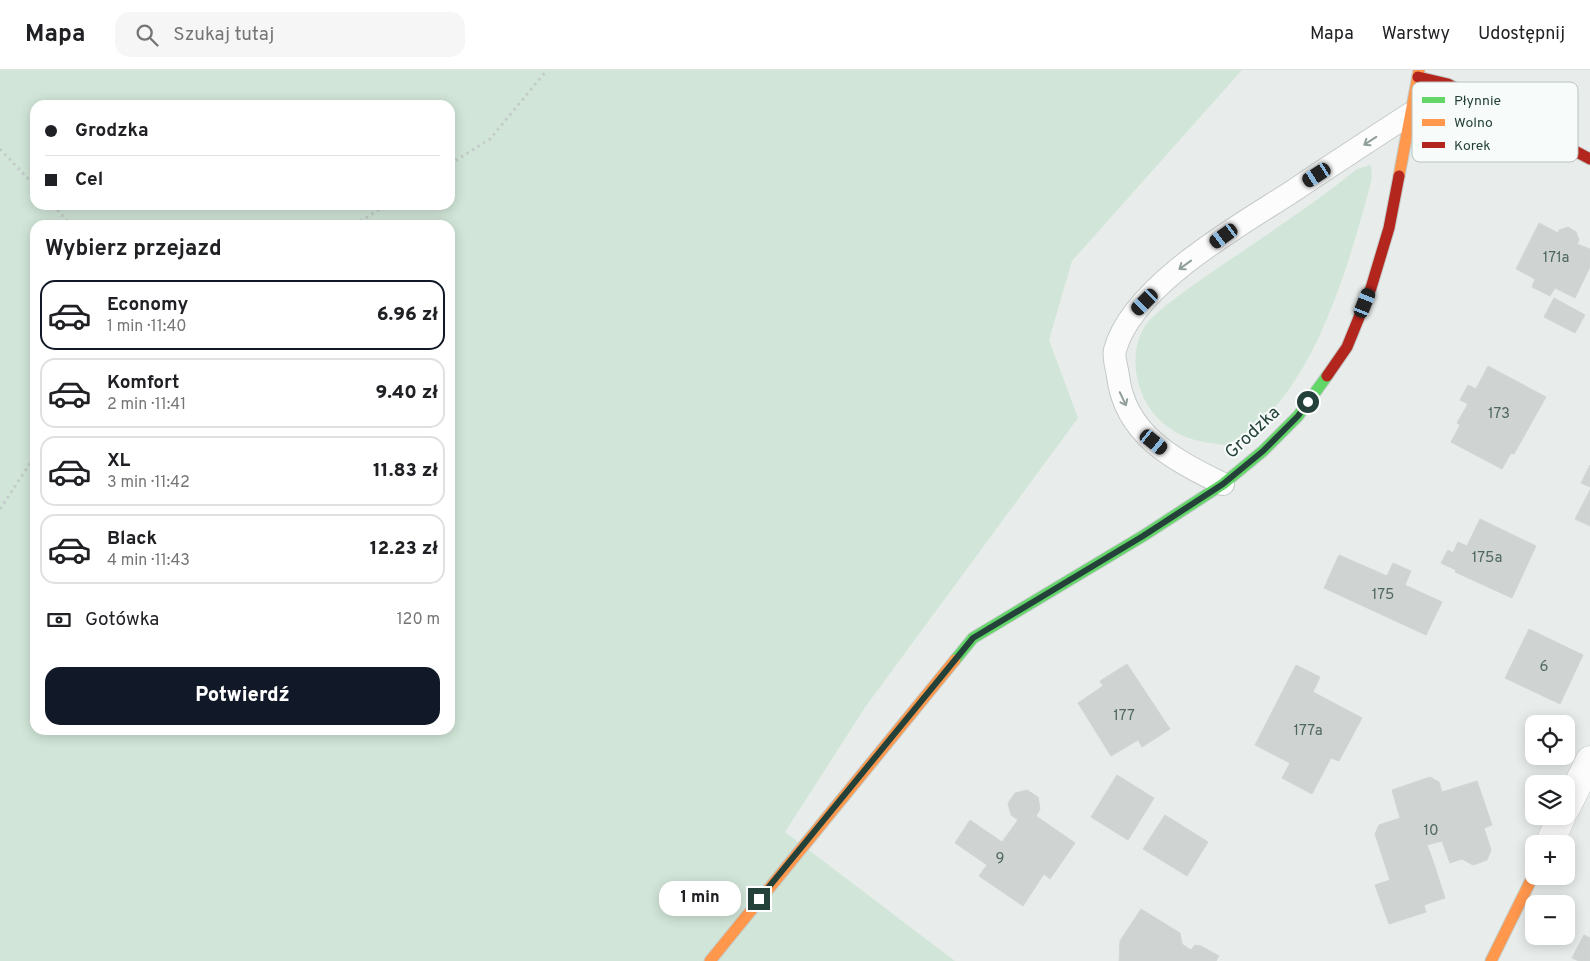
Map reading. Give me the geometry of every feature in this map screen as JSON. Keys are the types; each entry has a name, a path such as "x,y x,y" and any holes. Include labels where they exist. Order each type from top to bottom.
{"street":[{"path":"1419,74 1442,82"},
{"name":"Grodzka","path":"710,961 973,638 1143,536 1223,484 1263,451 1298,416 1347,347 1371,288 1389,228 1412,105"},
{"path":"1578,153 1590,159"},
{"path":"1575,790 1590,760"},
{"path":"1491,961 1529,885"}],"lane":[{"path":"1223,484 1179,463 1141,432 1120,396 1115,351 1132,315 1172,274 1224,236 1410,114"}],"path":[{"path":"455,161 490,139 547,70"},
{"path":"0,149 30,181"},
{"path":"58,210 67,220"},
{"path":"362,220 378,210"},
{"path":"0,509 30,464"}],"green space":[{"path":"0,70 1242,70 1072,261 1049,340 1078,418 866,706 785,832 955,961 0,961"},
{"path":"1371,165 1372,178 1341,282 1309,356 1289,389 1267,416 1227,444 1223,445 1193,439 1177,433 1168,427 1149,407 1138,381 1136,352 1139,338 1145,326 1164,307 1200,280 1302,210 1357,169"}],"building":[{"path":"1539,223 1558,233 1559,230 1568,227 1576,232 1579,240 1577,244 1590,249 1590,267 1575,298 1555,288 1550,296 1532,287 1535,279 1516,269"},
{"path":"1554,298 1585,315 1575,333 1544,317"},
{"path":"1488,366 1546,397 1514,454 1511,453 1502,469 1451,442 1460,425 1457,423 1468,404 1460,400 1468,385 1476,389"},
{"path":"1590,465 1590,487 1581,483"},
{"path":"1590,490 1590,526 1575,519"},
{"path":"1480,519 1536,546 1512,598 1455,572 1456,570 1441,563 1448,550 1453,553 1458,542 1467,546"},
{"path":"1339,555 1387,576 1393,563 1411,571 1405,585 1442,602 1426,635 1324,588"},
{"path":"1529,629 1583,655 1560,704 1505,678"},
{"path":"1127,664 1170,729 1142,747 1138,740 1111,756 1078,703 1103,686 1100,681"},
{"path":"1296,665 1320,677 1313,692 1362,718 1339,761 1331,758 1312,794 1282,778 1290,763 1255,745"},
{"path":"1117,775 1154,798 1128,840 1091,817"},
{"path":"1430,777 1439,782 1442,792 1477,781 1492,825 1484,828 1491,850 1487,860 1473,865 1462,859 1450,863 1442,841 1427,845 1433,861 1406,870 1409,877 1376,888 1375,885 1390,880 1375,834 1379,825 1400,818 1392,790"},
{"path":"1027,790 1038,797 1040,809 1036,816 1075,843 1050,879 1044,874 1023,906 979,876 987,865 955,843 970,820 1002,842 1018,820 1011,815 1008,803 1015,793"},
{"path":"1165,815 1208,842 1187,876 1143,849"},
{"path":"1433,861 1445,898 1424,905 1426,912 1389,924 1376,888 1409,877 1406,870"},
{"path":"1141,909 1180,933 1182,944 1191,950 1195,945 1201,946 1219,956 1216,961 1119,961 1120,941"},
{"path":"1584,935 1590,938 1590,961 1579,961 1572,958"}],"traffic: fast":[{"path":"955,660 973,638 1143,536 1223,484 1263,451 1298,416 1327,376"}],"traffic: slow":[{"path":"1417,82 1419,70"},
{"path":"1399,176 1412,107"},
{"path":"710,961 955,660"},
{"path":"1491,961 1529,885"}],"traffic: jam":[{"path":"1418,77 1439,82"},
{"path":"1578,153 1590,159"},
{"path":"1327,376 1347,347 1371,288 1389,228 1399,176"}],"route":[{"path":"759,899 973,638 1143,536 1223,484 1263,451 1298,416 1308,402"}]}
